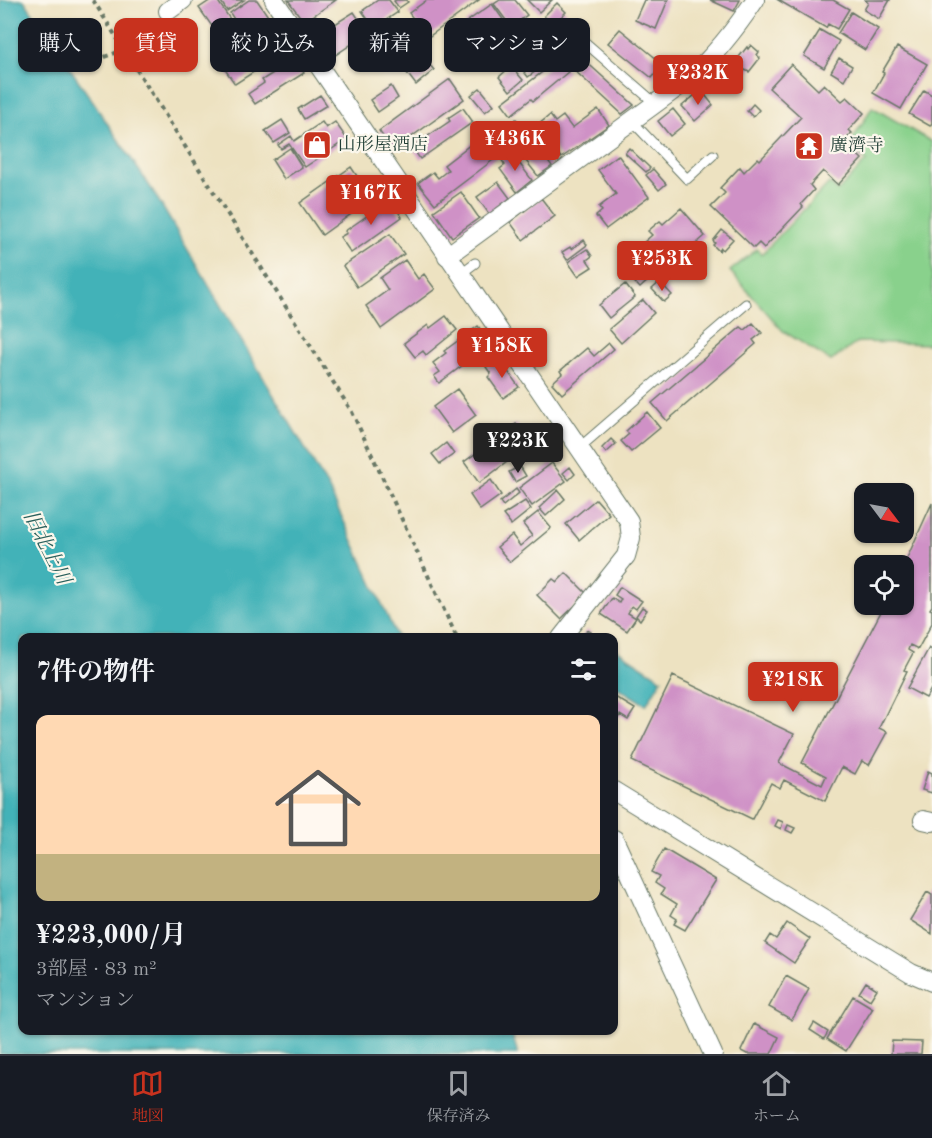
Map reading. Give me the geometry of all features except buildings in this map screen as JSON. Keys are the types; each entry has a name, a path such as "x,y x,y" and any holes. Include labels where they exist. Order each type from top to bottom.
{"street":[{"path":"274,0 629,521 631,538 626,556 565,633"},
{"path":"447,256 689,79 715,54 755,0"},
{"path":"618,793 910,973 932,982"},
{"path":"618,848 713,1054"}],"lane":[{"path":"590,47 656,104"},
{"path":"633,121 687,179 712,155"},
{"path":"460,274 475,263"},
{"path":"579,448 746,304"}],"path":[{"path":"93,0 114,34"},
{"path":"162,18 176,6"},
{"path":"138,72 352,412 455,633"}],"green space":[{"path":"872,107 932,142 932,344 858,342 831,361 783,331 730,271 757,249 762,254 829,183 838,191 866,161 850,144"}],"water":[{"name":"旧北上川","path":"0,0 24,0 36,18 18,18 18,72 73,72 153,191 329,489 395,633 18,633 18,1035 512,1035 518,1054 0,1054"},
{"path":"618,651 662,679 646,705 618,688"}],"place":[{"name":"山形屋酒店","path":"317,145"},
{"name":"廣濟寺","path":"809,146"}]}
